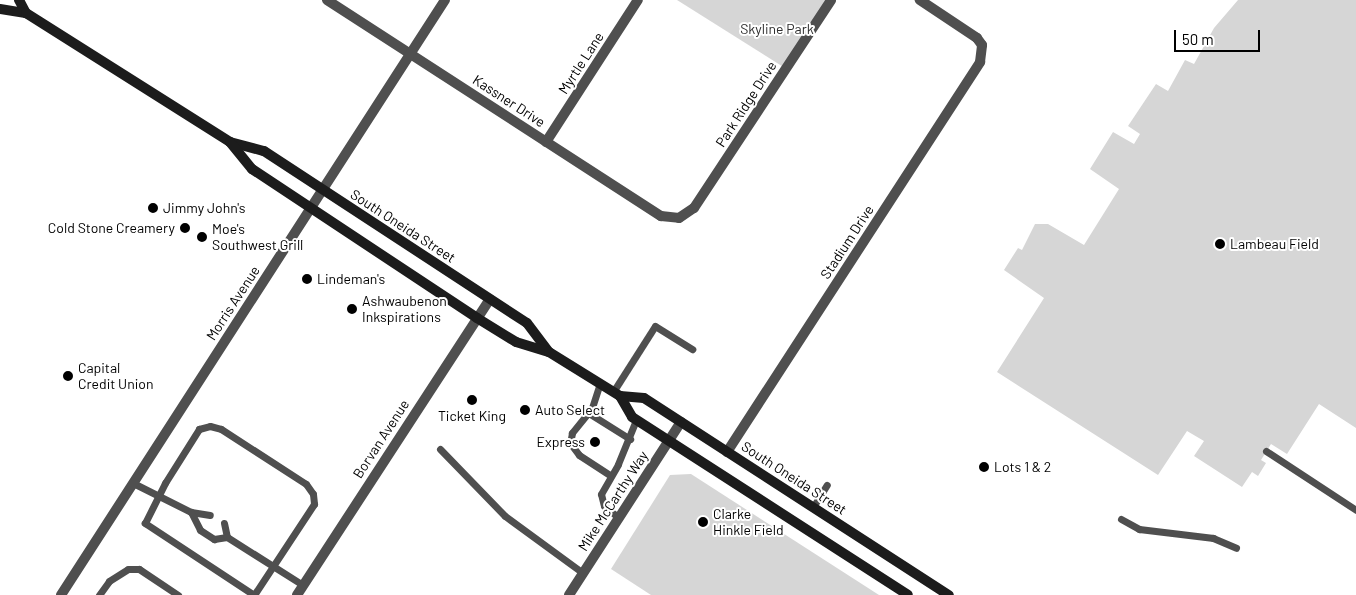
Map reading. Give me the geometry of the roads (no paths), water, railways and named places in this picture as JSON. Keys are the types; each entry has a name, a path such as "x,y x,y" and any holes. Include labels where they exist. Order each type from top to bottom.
{"street":[{"name":"South Oneida Street","path":"19,0 26,13"},
{"name":"Kassner Drive","path":"327,0 661,216 679,218"},
{"name":"Morris Avenue","path":"61,595 445,0"},
{"name":"Myrtle Lane","path":"546,142 638,0"},
{"name":"Park Ridge Drive","path":"679,218 694,208 831,0"},
{"name":"Stadium Drive","path":"727,452 980,62 982,45 970,30 920,0"},
{"name":"South Oneida Street","path":"0,9 26,13 230,142 264,151 527,323 549,352"},
{"name":"South Oneida Street","path":"230,142 252,169 310,208 516,342 549,352 600,383 616,394 636,420 908,595"},
{"name":"Borvan Avenue","path":"297,595 490,299"},
{"name":"South Oneida Street","path":"616,394 644,398 949,595"},
{"name":"Mike McCarthy Way","path":"569,595 681,422"}],"lane":[{"path":"616,394 655,326 692,349"},
{"path":"600,383 592,408 572,434 570,443 580,455 611,476"},
{"path":"588,412 630,439"},
{"path":"619,518 604,506 600,494 630,439 636,420"},
{"path":"210,426 221,429 306,484 313,494 314,504 274,566 254,595 145,523 165,483 199,429 210,426"},
{"path":"440,449 505,516 583,573"},
{"path":"1266,451 1356,510"},
{"path":"133,483 191,512 210,514"},
{"path":"813,507 827,485"},
{"path":"191,512 200,530 214,539 227,537 303,585"},
{"path":"1121,519 1139,529 1213,538 1236,548"},
{"path":"224,524 227,537"},
{"path":"99,595 109,581 128,569 140,569 178,595"}],"place":[{"name":"Jimmy John's","path":"153,208"},
{"name":"Cold Stone Creamery","path":"185,228"},
{"name":"Moe's Southwest Grill","path":"202,237"},
{"name":"Lambeau Field","path":"1220,244"},
{"name":"Lindeman's","path":"307,279"},
{"name":"Ashwaubenon Inkspirations","path":"352,309"},
{"name":"Capital Credit Union","path":"68,376"},
{"name":"Ticket King","path":"472,400"},
{"name":"Auto Select","path":"525,410"},
{"name":"Express","path":"595,442"},
{"name":"Lots 1 & 2","path":"984,467"},
{"name":"Clarke Hinkle Field","path":"703,522"}],"park label":[{"name":"Skyline Park","path":"777,29"}]}
